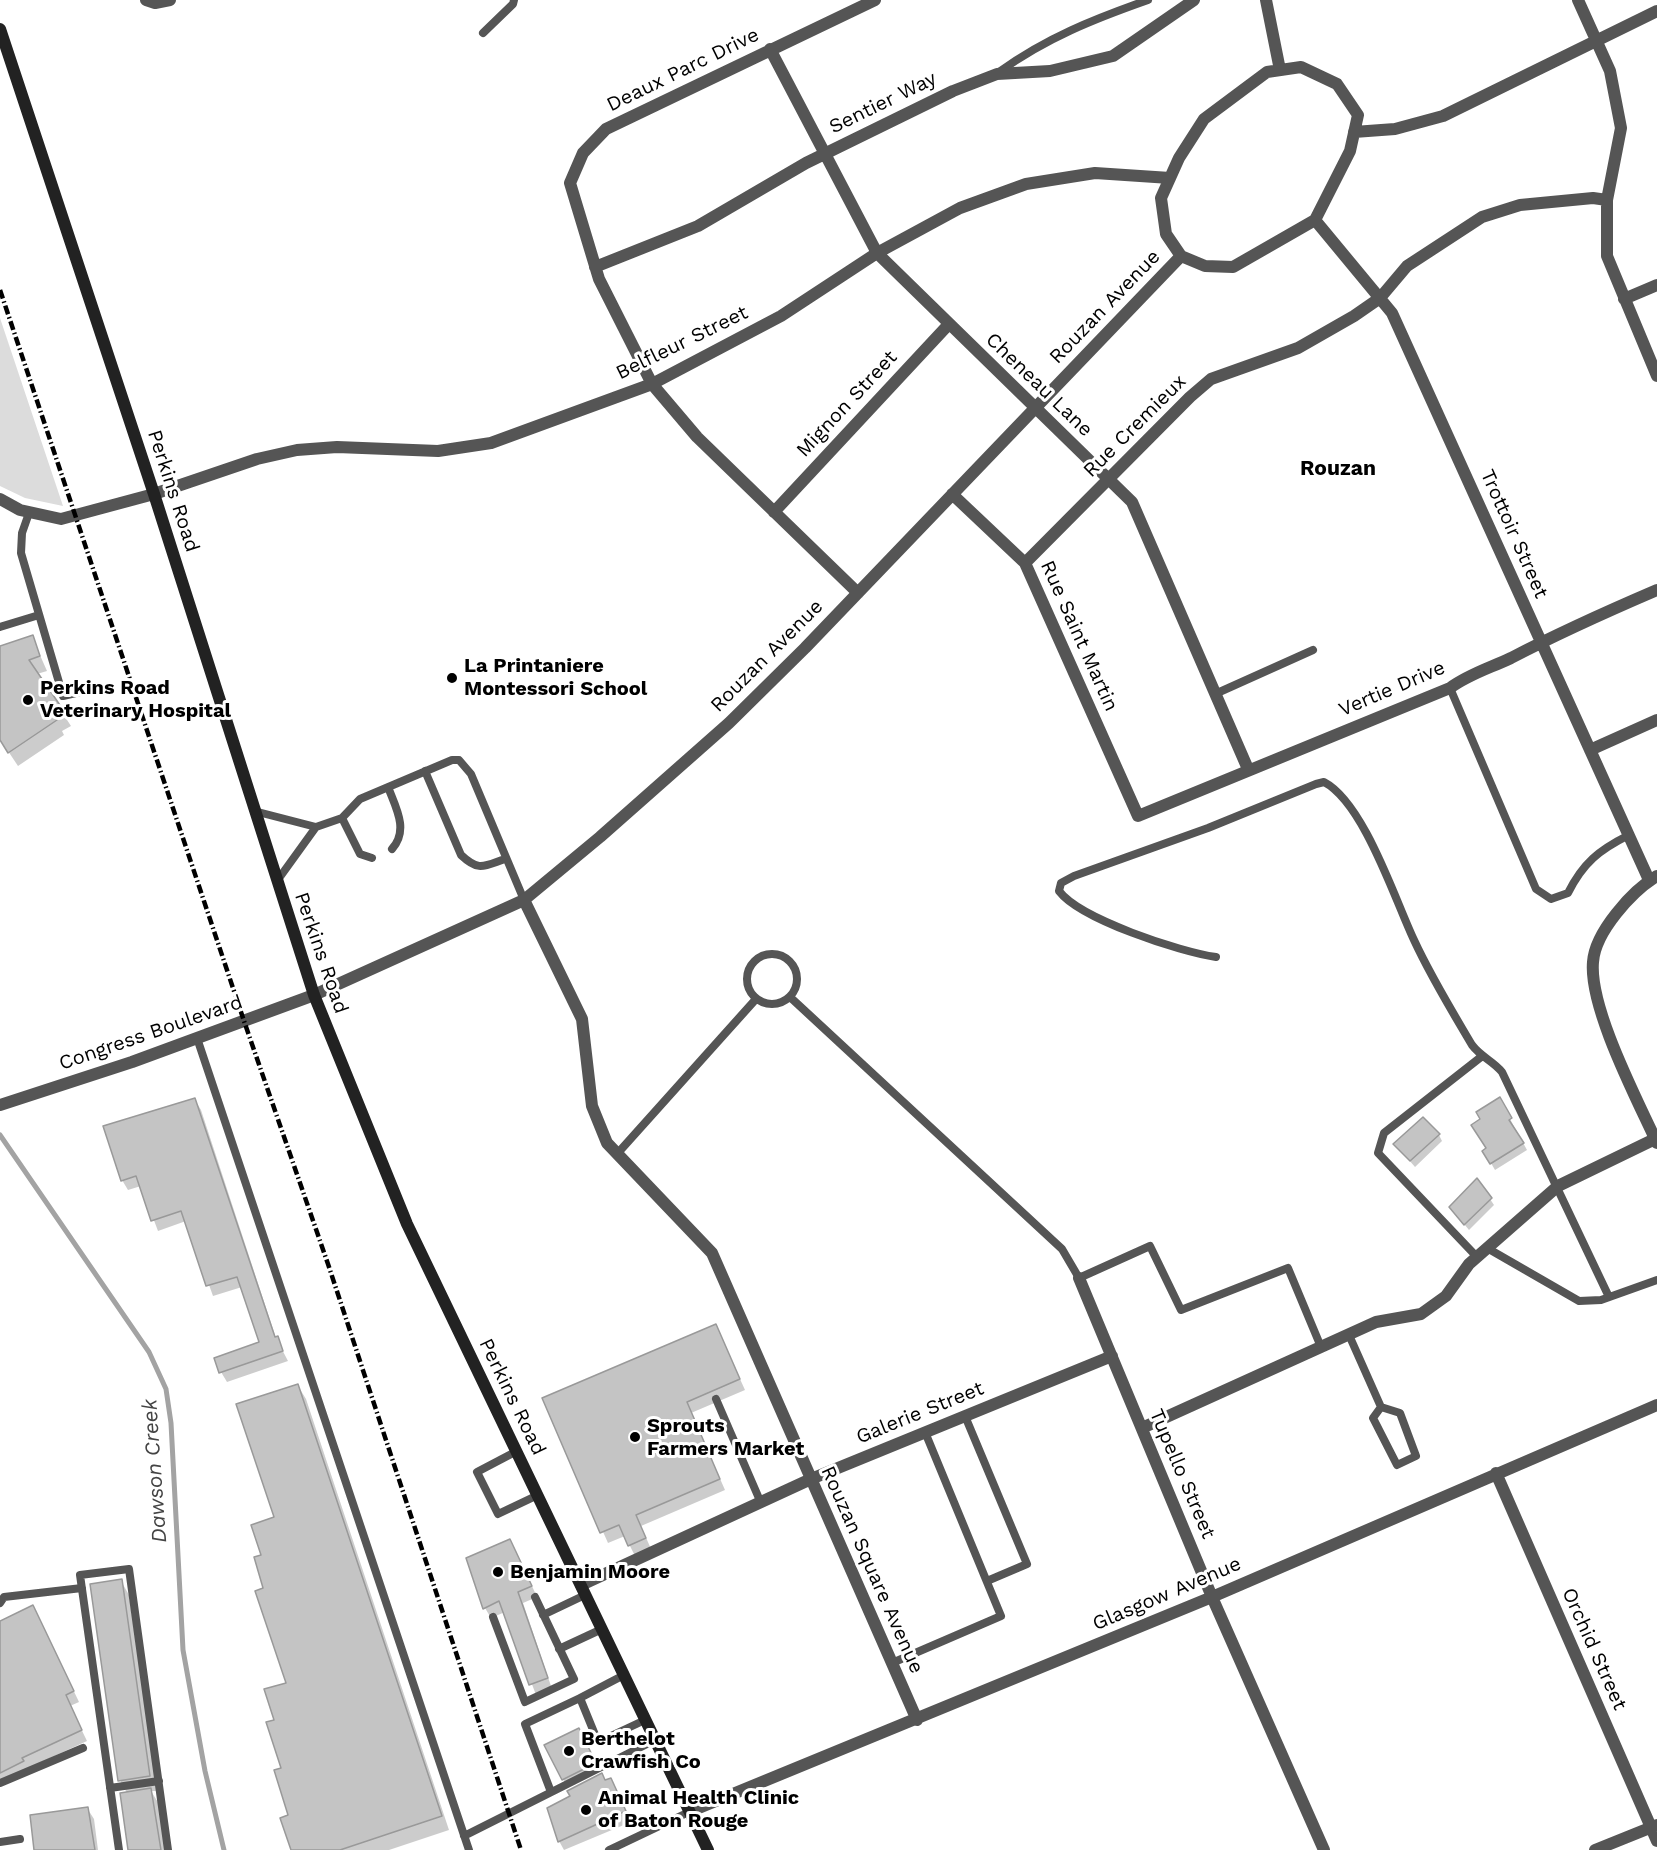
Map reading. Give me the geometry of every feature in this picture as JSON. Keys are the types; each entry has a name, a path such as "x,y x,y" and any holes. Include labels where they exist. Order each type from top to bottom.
{"main road":[{"name":"Perkins Road","path":"0,29 154,494 276,882 314,995 407,1224 708,1850"}],"street":[{"path":"146,0 155,3 170,0"},
{"name":"Deaux Parc Drive","path":"858,593 697,437 652,384 595,267 570,183 583,153 606,129 875,0"},
{"name":"Sentier Way","path":"595,267 698,226 761,187 825,153 953,91 997,74 1050,71 1113,56 1194,0"},
{"path":"1266,0 1280,70"},
{"path":"1578,0 1610,71 1621,128 1607,200 1606,256 1657,376"},
{"path":"1354,132 1395,129 1443,116 1657,11"},
{"name":"Cheneau Lane","path":"770,50 877,253 1034,409 1132,502 1248,769"},
{"name":"Rouzan Avenue","path":"1301,67 1337,84 1358,115 1354,132 1350,151 1316,220 1233,267 1205,266 1181,256 1166,234 1161,198 1203,119 1267,72 1301,67"},
{"name":"Belfleur Street","path":"0,499 29,513 49,518 75,517 154,494 257,459 297,450 337,447 411,452 469,448 652,384 781,316 877,253 960,208 1026,184 1095,173 1170,178"},
{"name":"Rue Cremieux","path":"1025,563 1190,397 1211,380 1298,348 1354,316 1380,298 1407,266 1482,217 1520,205 1593,198 1607,200"},
{"name":"Trottoir Street","path":"1316,220 1392,312 1629,835 1653,878"},
{"name":"Rouzan Avenue","path":"314,995 524,900 600,837 729,723 858,593 1181,256"},
{"path":"1624,299 1657,285"},
{"name":"Mignon Street","path":"774,512 949,324"},
{"name":"Rue Saint Martin","path":"952,494 1025,563 1138,816"},
{"name":"Vertie Drive","path":"1138,816 1450,688 1464,678 1510,658 1541,640 1657,590"},
{"path":"1590,750 1657,720"},
{"path":"1142,1428 1376,1322 1421,1314 1446,1296 1477,1257 1558,1186 1656,1140 1593,992 1593,960 1607,925 1653,878"},
{"name":"Rouzan Square Avenue","path":"524,900 582,1020 592,1106 607,1143 712,1253 917,1720"},
{"name":"Congress Boulevard","path":"0,1105 197,1038 314,995"},
{"name":"Tupello Street","path":"1079,1278 1212,1597 1324,1850"},
{"name":"Galerie Street","path":"583,1590 811,1479 1112,1356"},
{"name":"Glasgow Avenue","path":"689,1812 1212,1597 1657,1405"},
{"name":"Orchid Street","path":"1496,1473 1654,1826 1657,1841"},
{"path":"1595,1850 1654,1826"}],"lane":[{"path":"483,33 513,4 514,0"},
{"path":"997,74 1032,48 1100,17 1148,0"},
{"path":"29,513 22,533 21,553 63,696 101,687"},
{"path":"0,627 39,615"},
{"path":"1215,694 1313,650"},
{"path":"1450,688 1536,889 1551,899 1568,893 1580,869 1607,846 1629,835"},
{"path":"254,811 316,827 342,818 360,799 452,760 459,760 465,765 524,900"},
{"path":"425,771 461,855 471,865 480,867 505,859"},
{"path":"1216,957 1175,949 1128,931 1070,902 1059,891 1061,883 1074,876 1208,828 1324,782 1342,795 1369,840 1436,985 1481,1057 1496,1064 1502,1072 1609,1297"},
{"path":"388,787 401,828 399,840 392,849"},
{"path":"342,818 360,854 372,858"},
{"path":"276,882 316,827"},
{"path":"769,954 785,957 796,970 797,986 790,997 780,1004 772,1005 756,999 748,985 750,969 761,957 769,954"},
{"path":"790,997 1062,1249 1079,1278 1150,1246 1181,1310 1288,1268 1321,1347"},
{"path":"617,1154 756,999"},
{"path":"197,1038 469,1850"},
{"path":"1477,1257 1378,1153 1384,1134 1481,1057"},
{"path":"1487,1248 1579,1301 1609,1297 1657,1280"},
{"path":"1349,1335 1380,1407"},
{"path":"716,1399 761,1503"},
{"path":"1380,1407 1400,1413 1416,1456 1397,1465 1373,1418 1380,1407"},
{"path":"965,1416 1027,1563 987,1581"},
{"path":"892,1663 1001,1616 926,1432"},
{"path":"517,1451 477,1472 498,1514 538,1496"},
{"path":"119,1850 80,1575 129,1569 168,1850"},
{"path":"0,1603 4,1597 82,1588"},
{"path":"543,1615 583,1590"},
{"path":"492,1617 525,1702 574,1678 535,1598"},
{"path":"560,1650 602,1629"},
{"path":"551,1792 525,1724 624,1675"},
{"path":"579,1698 598,1742 645,1720"},
{"path":"464,1836 655,1740"},
{"path":"0,1783 83,1748"},
{"path":"110,1788 159,1781"},
{"path":"609,1850 689,1812"},
{"path":"0,1842 20,1839"}],"shaded area":[{"path":"0,318 63,506 25,498 0,486"}],"building":[{"name":"Perkins Road Veterinary Hospital","path":"33,635 40,656 29,660 64,711 55,717 57,720 8,753 0,740 0,646"},
{"path":"1500,1097 1512,1118 1509,1120 1524,1143 1490,1164 1482,1151 1486,1148 1471,1125 1480,1119 1476,1112"},
{"path":"195,1098 275,1337 278,1336 283,1351 219,1373 214,1358 259,1342 237,1277 206,1286 181,1211 151,1221 136,1176 121,1181 103,1126"},
{"path":"1423,1117 1440,1134 1410,1161 1393,1144"},
{"path":"1477,1178 1492,1198 1464,1225 1449,1207"},
{"path":"716,1324 740,1379 687,1402 720,1479 636,1515 646,1538 628,1546 619,1525 600,1533 542,1398"},
{"path":"298,1384 442,1816 340,1850 291,1850 280,1818 288,1815 274,1770 281,1768 266,1722 274,1720 264,1689 286,1683 255,1591 263,1588 254,1557 261,1555 251,1525 274,1517 236,1404"},
{"path":"510,1539 532,1586 518,1592 548,1678 529,1685 499,1601 483,1609 466,1558"},
{"path":"122,1579 150,1776 118,1781 90,1584"},
{"path":"33,1605 74,1691 66,1695 82,1730 22,1758 24,1761 0,1773 0,1621"},
{"name":"Berthelot Crawfish Co","path":"579,1728 596,1763 562,1780 544,1745"},
{"name":"Animal Health Clinic of Baton Rouge","path":"602,1773 605,1780 611,1778 626,1811 558,1842 547,1808 570,1796 567,1791"},
{"path":"151,1788 161,1850 128,1850 120,1793"},
{"path":"88,1807 95,1850 34,1850 30,1815"}],"waterway":[{"name":"Dawson Creek","path":"0,1135 149,1352 166,1389 171,1423 183,1650 205,1771 224,1850"}],"railway":[{"path":"0,290 244,1021 328,1264 521,1850"}],"place":[{"name":"La Printaniere Montessori School","path":"452,678"},
{"name":"Perkins Road Veterinary Hospital","path":"28,700"},
{"name":"Sprouts Farmers Market","path":"635,1437"},
{"name":"Benjamin Moore","path":"498,1572"},
{"name":"Berthelot Crawfish Co","path":"569,1751"},
{"name":"Animal Health Clinic of Baton Rouge","path":"586,1810"}],"district":[{"name":"Rouzan","path":"1338,469"}]}
